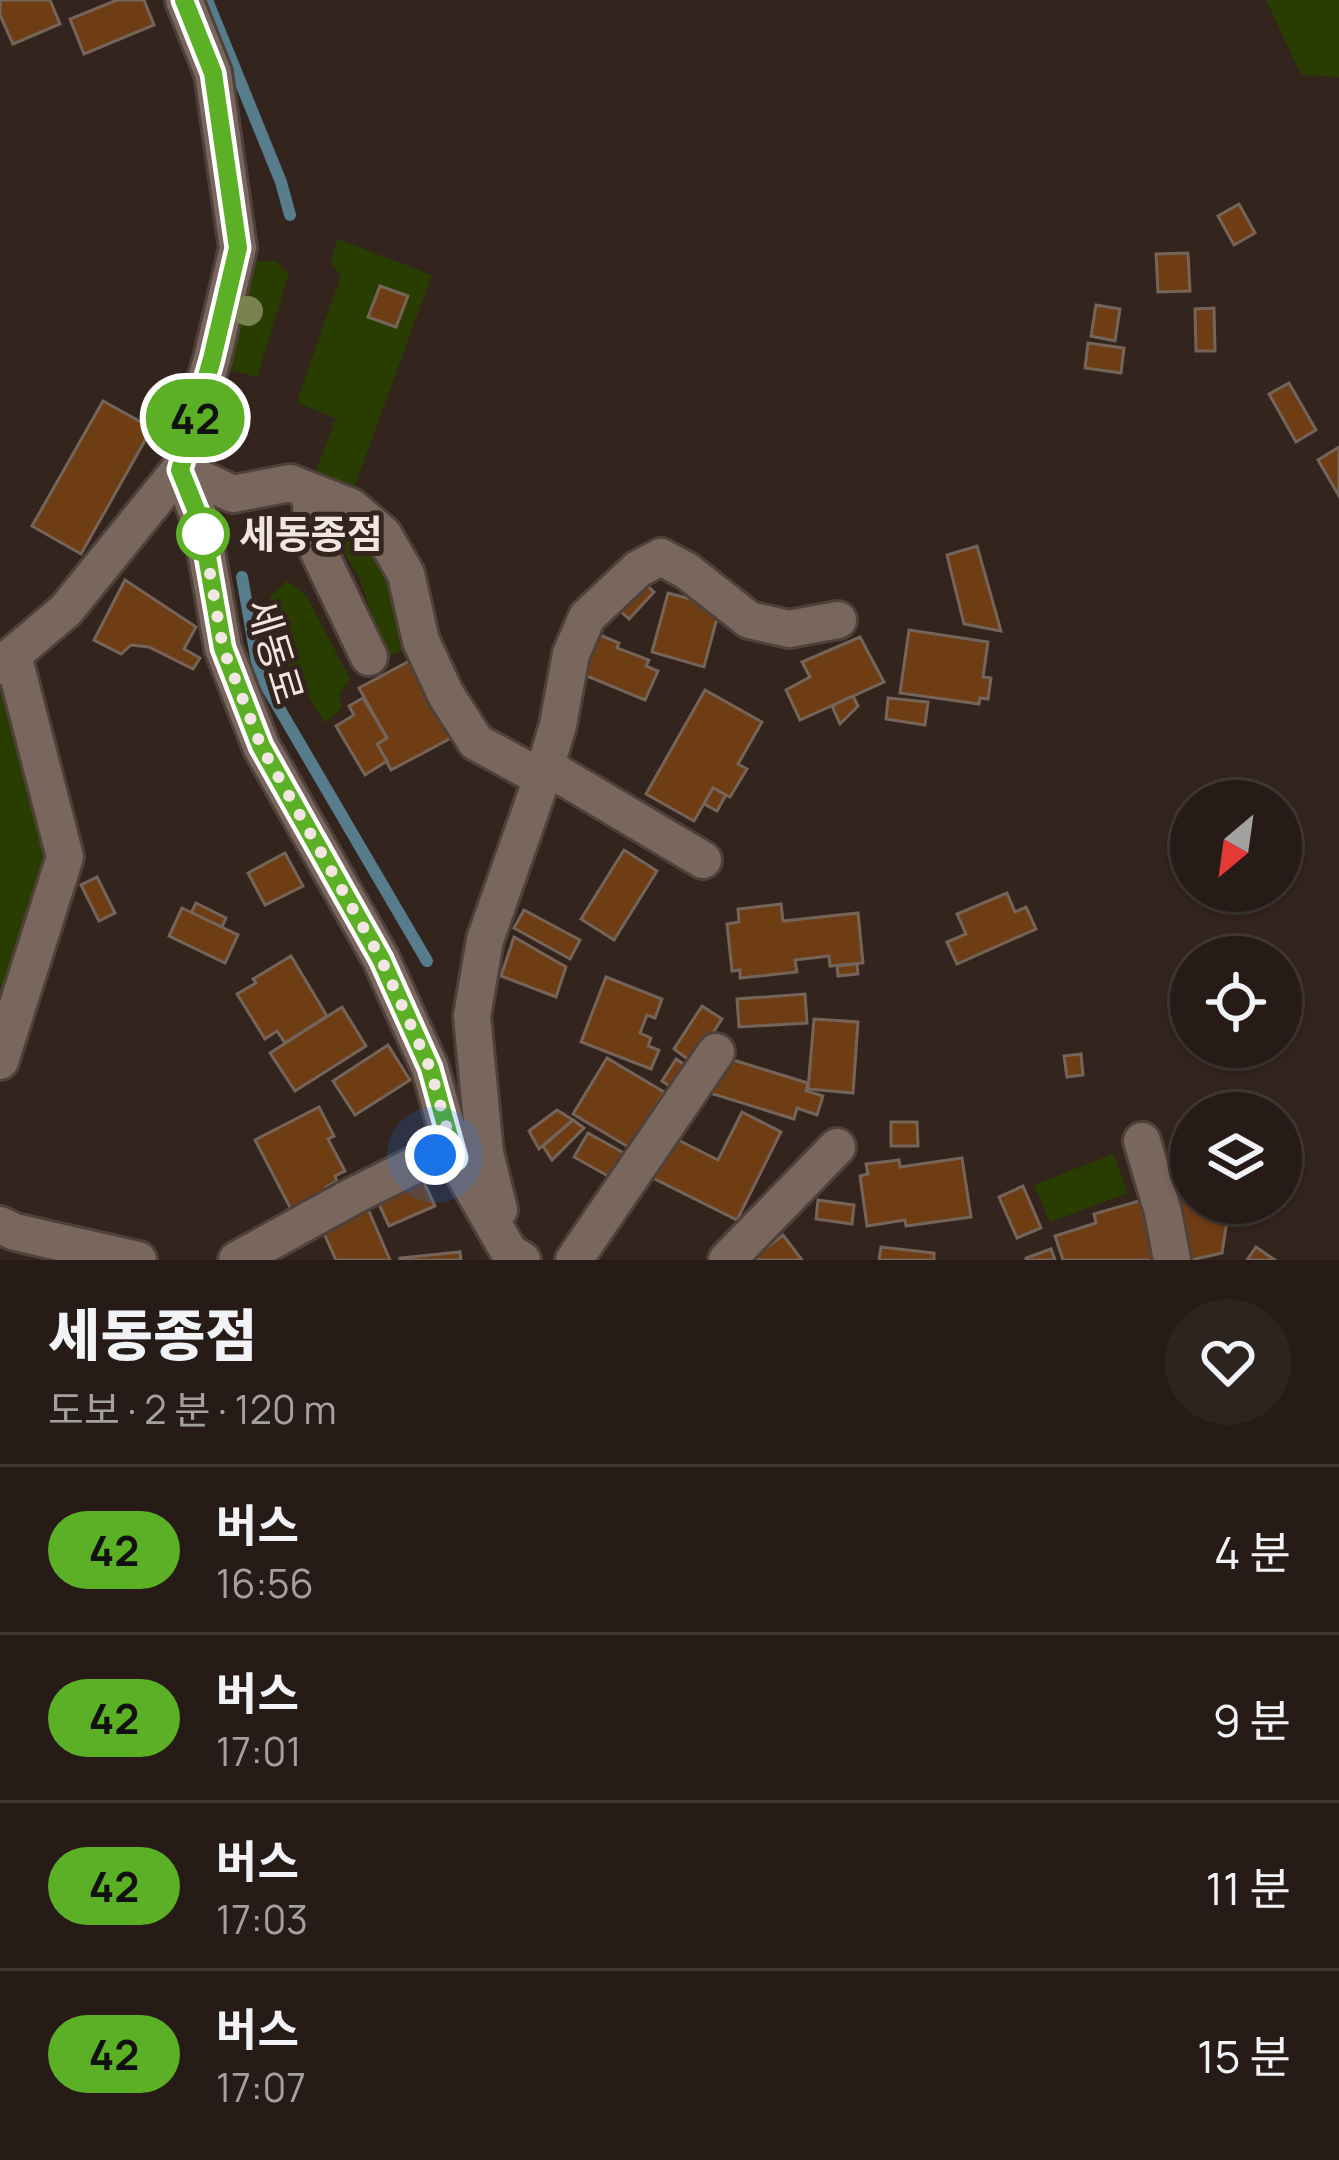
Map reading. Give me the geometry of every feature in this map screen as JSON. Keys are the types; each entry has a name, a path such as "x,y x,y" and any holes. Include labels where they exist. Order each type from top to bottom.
{"street":[{"path":"0,1061 65,857 7,661 66,610 180,470 238,248 213,73 184,0"},
{"path":"180,470 233,494 290,483 351,507 383,534 406,574 421,641 446,695 476,742 544,772 704,860"},
{"name":"세동로","path":"180,470 201,522 223,648 261,746 381,959 430,1068 455,1158 513,1257"},
{"path":"310,491 314,542 369,657"},
{"name":"세동로","path":"513,1257 485,1153 472,1016 485,940 544,772 571,654 587,617 638,568 661,557 688,571 749,620 789,629 838,620"},
{"path":"574,1260 716,1052"},
{"path":"1142,1141 1172,1260"},
{"path":"727,1260 837,1147"},
{"path":"237,1260 435,1155 455,1158"},
{"path":"0,1226 139,1260"}],"green space":[{"path":"1266,0 1339,0 1339,77 1301,75"},
{"path":"337,239 432,275 352,493 313,479 336,419 297,402 341,275 331,263"},
{"path":"276,261 289,274 257,377 223,368 247,263"},
{"path":"335,516 353,526 392,575 410,647 386,658 360,579 329,527"},
{"path":"287,581 306,595 350,679 339,695 342,708 325,723 281,653 270,597"},
{"path":"5,687 45,847 44,865 0,997 0,692"},
{"path":"1113,1154 1128,1193 1050,1222 1034,1185"}],"building":[{"path":"0,0 50,0 60,24 13,44 0,15"},
{"path":"117,0 144,0 154,25 84,54 70,19"},
{"path":"1239,204 1255,233 1234,245 1218,216"},
{"path":"1188,253 1190,291 1158,292 1156,254"},
{"path":"380,286 408,296 396,327 368,317"},
{"path":"1096,305 1120,309 1115,341 1091,336"},
{"path":"1214,308 1215,351 1196,351 1195,309"},
{"path":"1088,343 1124,348 1121,373 1085,368"},
{"path":"1289,383 1316,430 1296,442 1269,394"},
{"path":"103,401 152,428 81,554 32,526"},
{"path":"1339,447 1339,496 1318,460"},
{"path":"977,546 1001,631 964,624 947,555"},
{"path":"637,576 654,592 629,619 612,603"},
{"path":"125,580 196,627 184,649 200,658 193,669 149,647 131,645 121,654 94,640"},
{"path":"668,593 720,607 704,667 652,652"},
{"path":"909,630 988,642 983,677 991,678 988,699 980,698 979,704 900,693"},
{"path":"593,632 649,660 646,666 658,671 645,700 577,672"},
{"path":"860,637 884,682 800,720 786,690 810,677 802,662"},
{"path":"413,659 455,736 391,770 377,744 387,738 359,688"},
{"path":"705,690 762,722 738,764 747,769 730,797 713,788 694,821 646,794"},
{"path":"853,696 858,706 840,724 832,706"},
{"path":"363,698 387,738 377,744 387,761 365,775 336,726 354,715 349,706"},
{"path":"888,698 928,702 925,725 886,719"},
{"path":"713,788 726,795 717,811 704,804"},
{"path":"624,850 657,871 614,940 581,919"},
{"path":"285,853 303,886 265,905 248,873"},
{"path":"97,877 115,913 99,921 81,885"},
{"path":"1007,893 1015,912 1026,907 1036,929 957,964 947,942 966,934 957,914"},
{"path":"196,903 226,918 222,927 191,913"},
{"path":"781,904 783,921 858,913 863,963 830,966 829,956 795,960 797,972 740,978 740,970 732,971 727,924 739,922 738,909"},
{"path":"182,908 238,935 225,963 169,936"},
{"path":"524,910 580,940 570,959 514,928"},
{"path":"514,937 566,967 556,997 501,976"},
{"path":"291,956 327,1016 285,1043 277,1031 265,1039 237,994"},
{"path":"857,964 858,974 838,976 837,966"},
{"path":"606,977 662,999 655,1018 647,1015 640,1033 651,1038 648,1046 659,1050 651,1069 581,1042"},
{"path":"805,994 807,1023 739,1027 737,999"},
{"path":"702,1006 722,1019 693,1063 674,1049"},
{"path":"342,1007 366,1046 295,1091 270,1053"},
{"path":"814,1019 858,1022 853,1093 808,1089"},
{"path":"388,1045 410,1080 355,1115 333,1081"},
{"path":"1081,1054 1083,1075 1067,1077 1064,1056"},
{"path":"607,1058 664,1092 630,1148 573,1114"},
{"path":"676,1059 691,1069 677,1091 662,1081"},
{"path":"730,1059 808,1083 806,1091 823,1096 817,1115 797,1108 794,1119 710,1093 719,1063"},
{"path":"319,1107 334,1136 328,1139 345,1171 326,1187 327,1195 293,1213 255,1140"},
{"path":"557,1110 573,1120 539,1149 529,1131"},
{"path":"742,1112 781,1132 737,1220 649,1176 670,1136 718,1160"},
{"path":"573,1120 584,1128 552,1160 543,1146"},
{"path":"891,1122 917,1122 918,1146 891,1146"},
{"path":"588,1133 631,1157 617,1181 574,1157"},
{"path":"962,1158 971,1217 867,1226 860,1176 868,1174 866,1164 899,1160 900,1167"},
{"path":"422,1178 435,1206 389,1226 376,1198"},
{"path":"1023,1186 1041,1228 1017,1238 999,1197"},
{"path":"818,1200 854,1205 852,1224 816,1219"},
{"path":"1142,1200 1160,1260 1063,1260 1055,1236 1096,1223 1094,1214"},
{"path":"368,1209 390,1260 336,1260 322,1229"},
{"path":"1182,1224 1227,1224 1222,1253 1191,1260"},
{"path":"783,1235 802,1260 751,1260"},
{"path":"881,1247 934,1253 934,1260 879,1260"},
{"path":"1256,1247 1275,1260 1247,1260"},
{"path":"1051,1249 1055,1260 1026,1260 1026,1258"},
{"path":"460,1252 461,1260 400,1260 400,1258"}],"waterway":[{"path":"207,0 290,215"},
{"path":"242,577 259,674 427,961"}],"bus line":[{"name":"42","path":"184,0 213,73 238,248 180,470 201,522 223,648 261,746 381,959 430,1068 455,1158"}],"place":[{"name":"세동종점","path":"203,534"}],"route":[{"path":"203,534 201,522 223,648 261,746 381,959 430,1068 455,1158 435,1155"}]}
